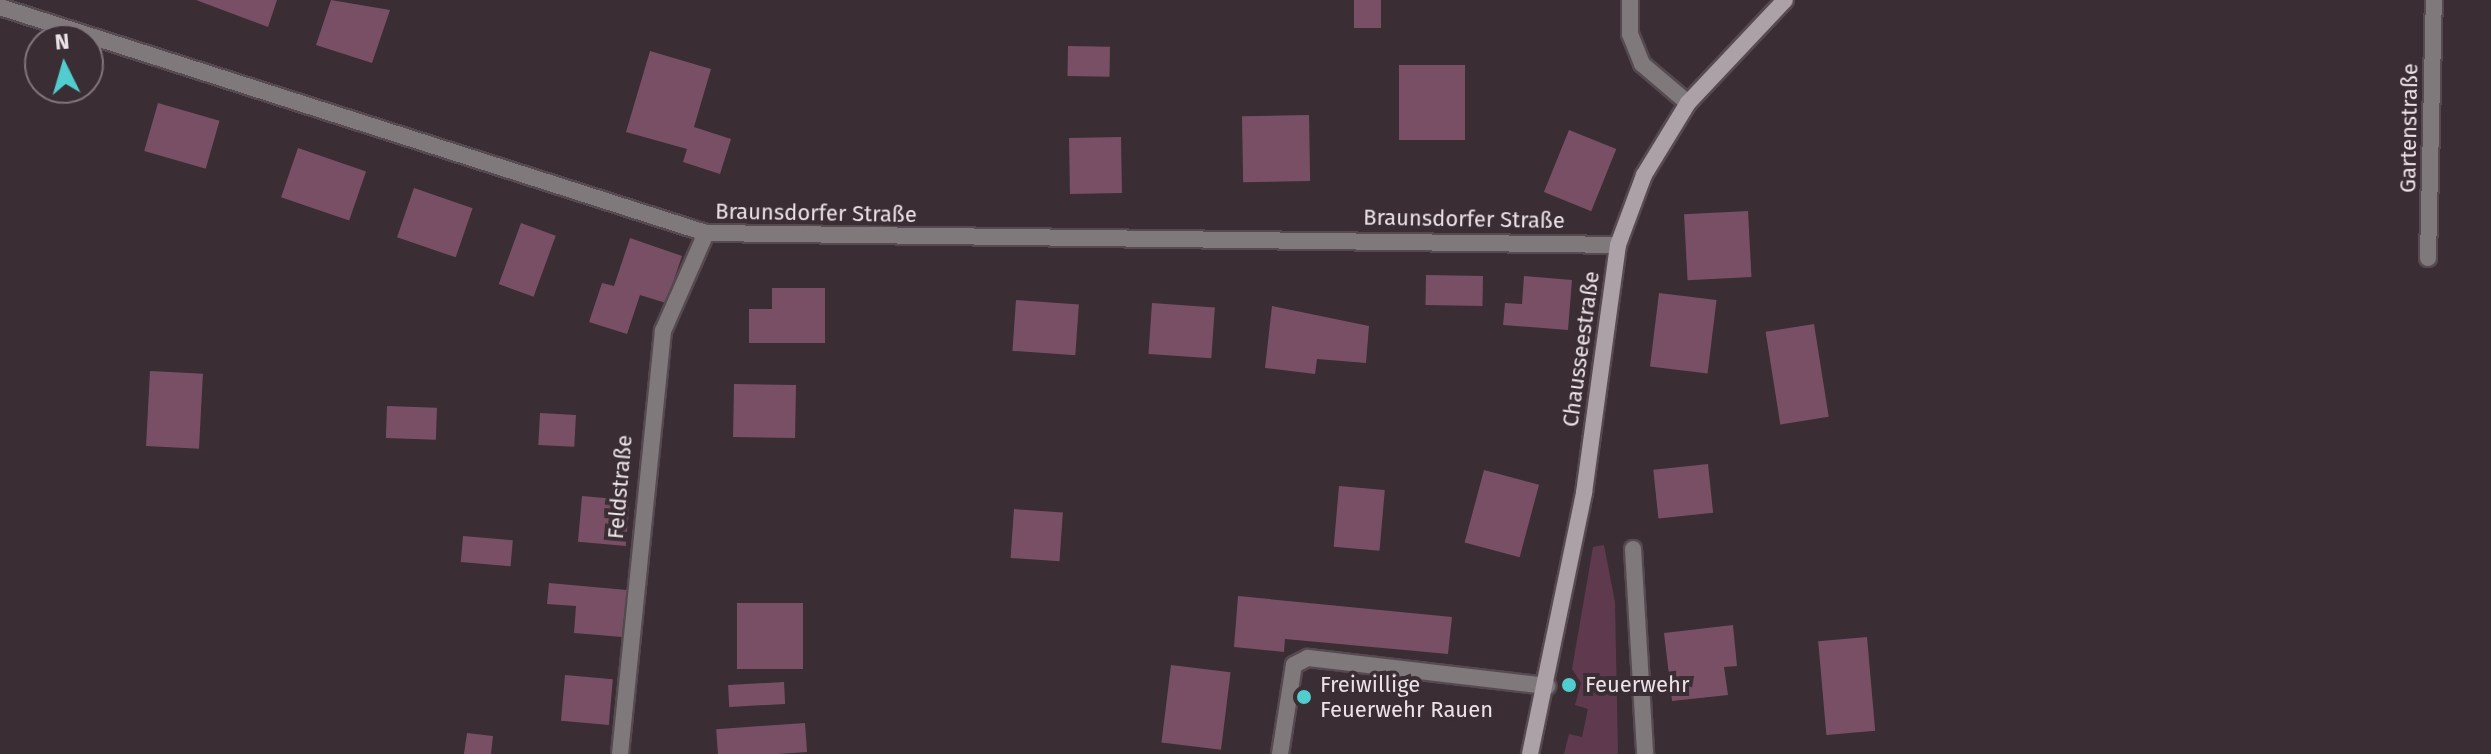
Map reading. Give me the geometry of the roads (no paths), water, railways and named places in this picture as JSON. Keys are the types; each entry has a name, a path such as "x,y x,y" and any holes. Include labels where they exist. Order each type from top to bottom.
{"main road":[{"name":"Chausseestraße","path":"1530,754 1547,686 1584,493 1618,245 1644,175 1688,103 1785,0"}],"street":[{"path":"1630,0 1630,34 1642,64 1688,103"},
{"name":"Gartenstraße","path":"2428,258 2434,0"},
{"name":"Braunsdorfer Straße","path":"0,7 706,233 1618,245"},
{"name":"Feldstraße","path":"620,754 663,331 706,233"},
{"path":"1633,549 1645,754"},
{"path":"1280,754 1294,665 1308,658 1547,686"}],"place":[{"name":"Feuerwehr","path":"1569,685"},
{"name":"Freiwillige Feuerwehr Rauen","path":"1304,697"}]}
